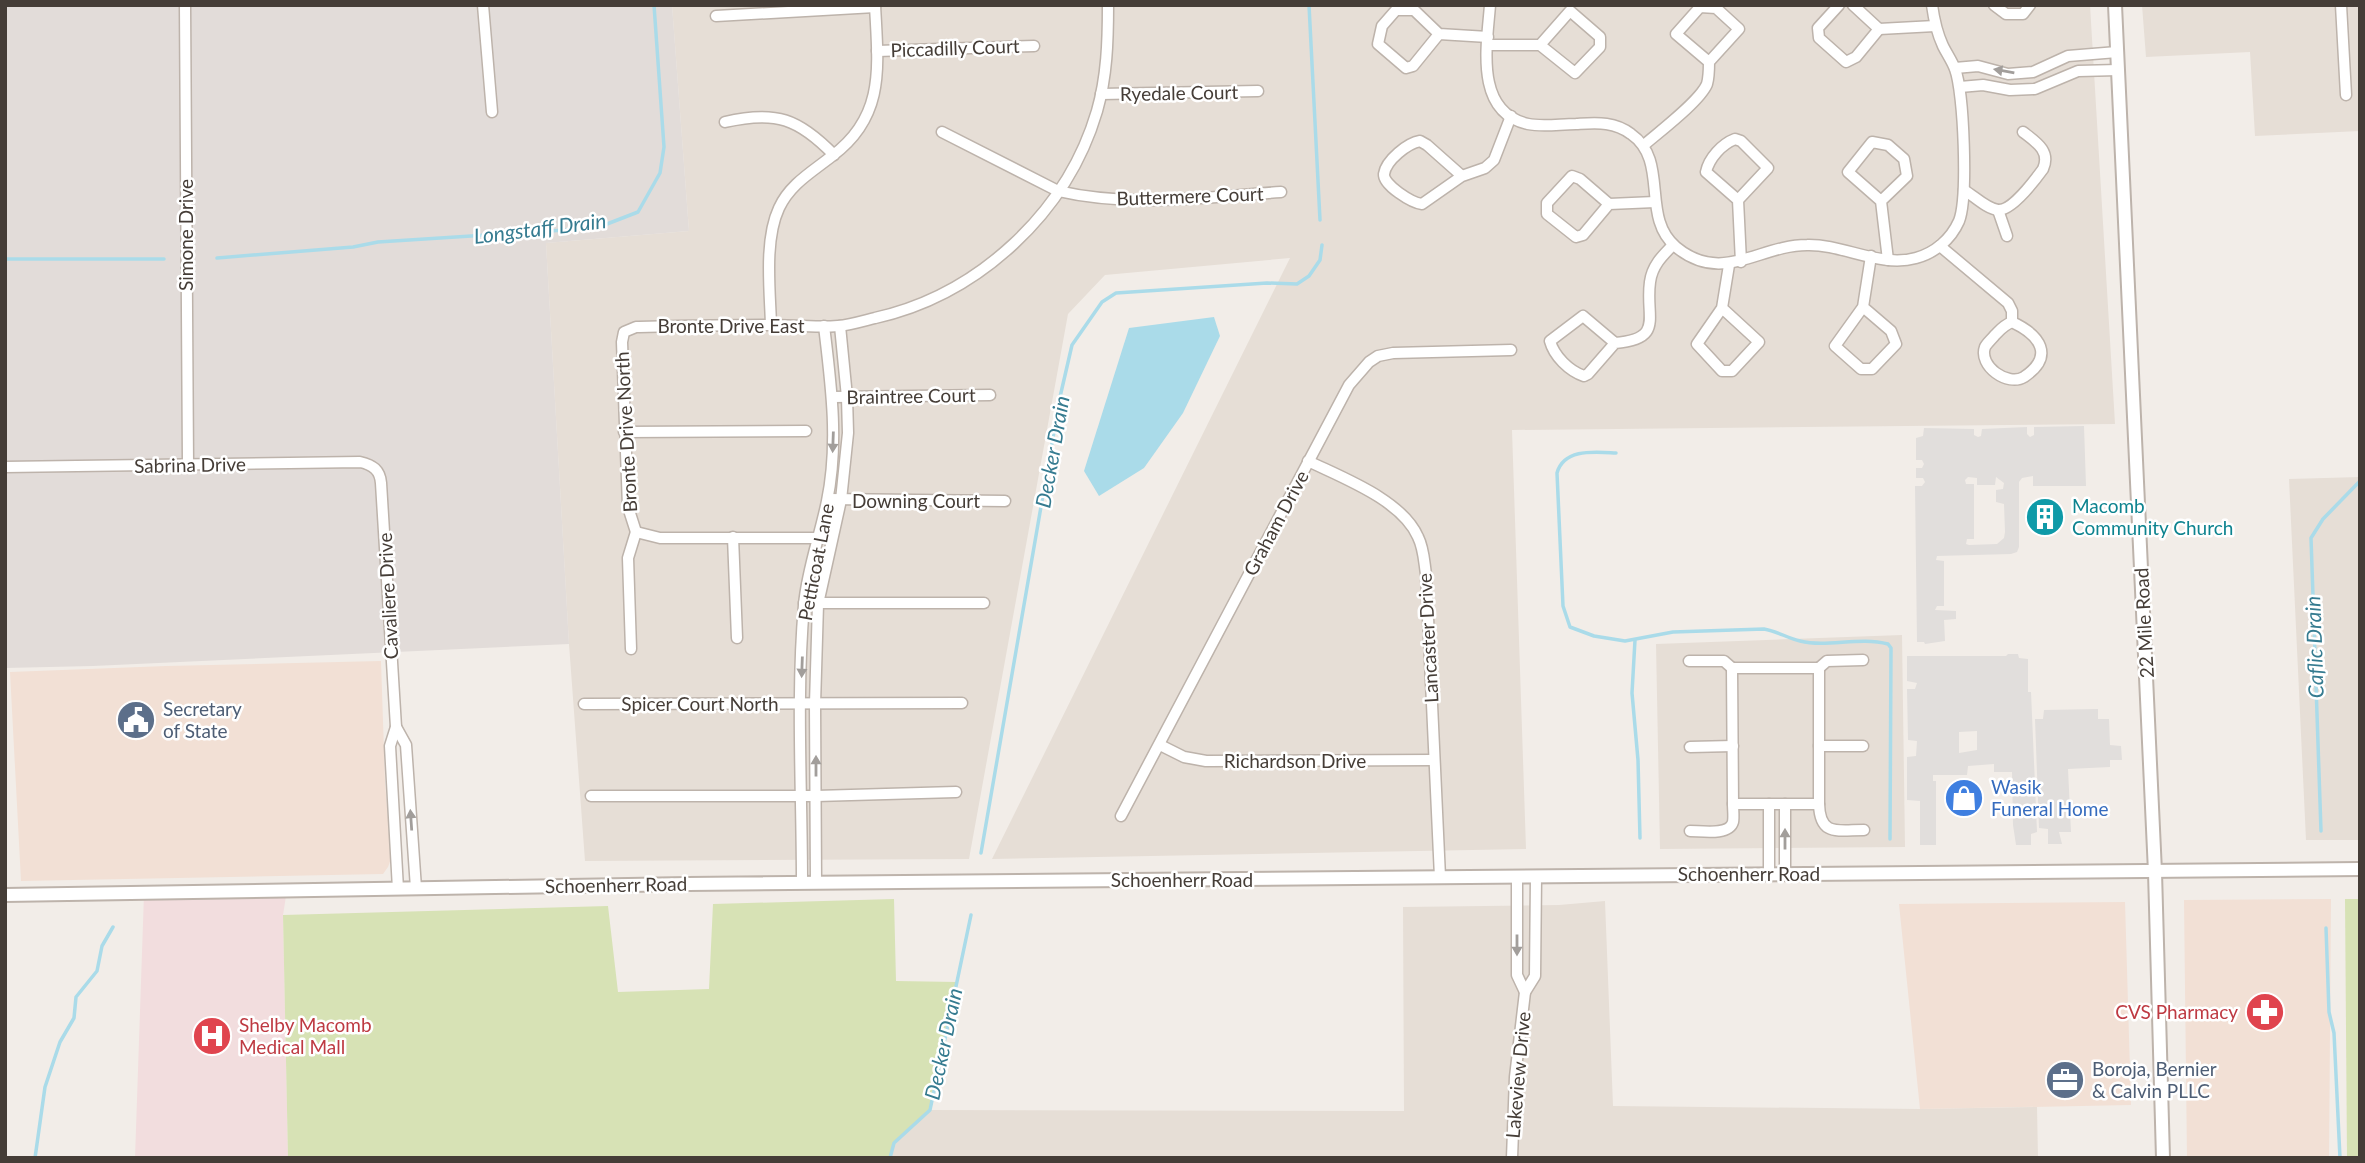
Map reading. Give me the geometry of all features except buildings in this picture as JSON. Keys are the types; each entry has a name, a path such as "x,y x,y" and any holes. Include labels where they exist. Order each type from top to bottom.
{"street":[{"name":"Simone Drive","path":"185,5 188,464"},
{"path":"483,5 492,112"},
{"name":"Bronte Drive East","path":"624,332 636,327 840,326 900,312 936,298 991,265 1017,241 1058,191 1087,138 1101,94 1108,40 1108,5"},
{"path":"1490,5 1488,79 1492,94 1503,110 1530,124 1612,124 1628,131 1644,145 1652,167 1660,225 1673,245 1701,261 1729,265 1771,251 1806,245 1901,261 1919,257 1948,239 1962,211 1964,190 1960,87 1955,68 1935,26 1932,5"},
{"path":"1839,5 1818,28 1819,38 1846,62 1856,57 1879,29"},
{"path":"1853,5 1879,29 1935,26"},
{"path":"1994,5 2006,14 2023,14 2030,5"},
{"name":"22 Mile Road","path":"2115,5 2155,872 2163,1158"},
{"path":"2341,5 2346,94"},
{"path":"716,16 875,6 877,80 872,107 859,130 834,155 799,181 779,208 773,224 770,252 771,325"},
{"path":"1644,145 1701,93 1707,83 1709,62 1739,29 1716,8 1700,7 1676,34 1709,62"},
{"path":"1439,34 1413,66 1406,68 1378,44 1382,26 1396,10 1414,10 1439,34 1540,45 1575,73 1600,47 1600,37 1570,11 1540,45"},
{"name":"Piccadilly Court","path":"877,51 1034,46"},
{"path":"1955,68 1978,66 2008,74 2033,72 2067,56 2117,52"},
{"path":"1960,87 1983,85 2010,90 2035,89 2071,72 2118,70"},
{"path":"2033,72 2035,89"},
{"name":"Ryedale Court","path":"1101,94 1258,91"},
{"path":"1462,176 1420,141 1404,147 1387,167 1384,175 1385,180 1410,201 1422,204 1462,176 1485,167 1494,160 1511,116"},
{"path":"725,122 750,117 792,122 815,135 834,155"},
{"name":"Buttermere Court","path":"942,132 1058,191 1091,198 1138,200 1282,192"},
{"path":"1998,209 2012,205 2046,162 2044,150 2023,132"},
{"path":"1738,200 1706,172 1708,164 1722,146 1735,139 1741,141 1768,168 1738,200 1741,262"},
{"path":"1881,201 1907,176 1905,159 1888,145 1872,142 1848,172 1881,201 1888,260"},
{"path":"1609,204 1583,235 1576,237 1547,214 1547,203 1572,176 1580,178 1609,204 1655,202"},
{"path":"1964,190 1998,209 2007,236"},
{"path":"1615,343 1583,316 1550,341 1559,358 1576,373 1584,376 1615,343 1638,340 1648,330 1650,322 1651,277 1659,260 1673,245"},
{"path":"1940,246 2006,301 2012,312 2012,322"},
{"path":"1863,307 1891,331 1896,344 1872,369 1861,369 1835,345 1863,307 1871,256"},
{"path":"1722,309 1759,342 1732,371 1722,371 1697,344 1722,309 1729,265"},
{"path":"2012,322 2040,342 2042,350 2040,360 2023,378 2014,380 2004,378 1987,364 1984,354 1985,346 2005,324 2012,322"},
{"name":"Petticoat Lane","path":"802,883 801,704 804,603 828,499 833,448 833,397 824,326"},
{"name":"Petticoat Lane","path":"816,883 815,704 818,604 841,500 848,433 840,326"},
{"name":"Bronte Drive North","path":"624,332 621,342 628,507 636,532"},
{"name":"Graham Drive","path":"1121,816 1349,385 1364,367 1378,356 1402,352 1511,349"},
{"name":"Braintree Court","path":"833,397 990,395"},
{"path":"624,432 806,430"},
{"name":"Lancaster Drive","path":"1308,461 1388,504 1411,523 1420,541 1426,574 1440,877"},
{"name":"Sabrina Drive","path":"5,467 360,462 374,467"},
{"name":"Cavaliere Drive","path":"374,467 382,483 396,727 390,746 398,888"},
{"name":"Downing Court","path":"828,499 1005,501"},
{"path":"631,649 628,558 636,532 660,538 834,538"},
{"path":"733,537 737,638"},
{"path":"804,603 984,603"},
{"path":"1689,661 1724,661 1732,668 1819,668 1827,661 1863,660"},
{"path":"1690,831 1724,830 1732,822 1732,668"},
{"path":"1819,668 1821,820 1830,830 1864,830"},
{"name":"Spicer Court North","path":"584,704 962,703"},
{"name":"Cavaliere Drive","path":"396,727 406,745 416,888"},
{"name":"Richardson Drive","path":"1160,745 1184,757 1206,761 1434,760"},
{"path":"1690,747 1733,746"},
{"path":"1819,746 1863,746"},
{"path":"591,796 816,796 956,792"},
{"path":"1733,804 1819,804"},
{"path":"1769,804 1769,874"},
{"path":"1785,804 1785,874"},
{"name":"Schoenherr Road","path":"5,895 802,883 2360,869"},
{"name":"Lakeview Drive","path":"1517,877 1517,975 1525,992"},
{"name":"Lakeview Drive","path":"1512,1158 1516,1077 1525,992 1535,976 1536,877"}],"shaded area":[{"path":"5,5 672,5 689,231 546,243 569,644 5,668"},
{"path":"672,5 2090,5 2115,424 1512,430 1526,849 992,859 1290,258 1105,275 1068,314 969,859 585,861 569,644 546,243 689,231"},
{"path":"2142,5 2360,5 2360,131 2255,136 2250,52 2146,57"},
{"path":"2084,426 2086,486 2033,486 2033,476 2022,478 2019,482 2017,552 1937,556 1936,560 1944,561 1944,606 1937,606 1935,610 1956,611 1956,619 1944,620 1945,641 1925,644 1917,642 1915,486 1922,486 1925,482 1923,478 1916,478 1916,468 1922,468 1924,464 1922,460 1916,460 1916,438 1923,436 1924,428 1974,429 1974,435 1978,437 1981,436 1982,429 2027,427 2030,437 2034,435 2034,427","holes":["1968,477 1977,478 1977,485 1995,485 1996,477 2004,483 2003,489 1996,490 1996,502 2004,504 2005,532 2004,538 1997,544 1966,544 1967,539 1974,539 1974,484 1966,484 1965,480"]},
{"path":"2360,477 2360,840 2306,840 2289,479"},
{"path":"1902,635 1905,847 1660,849 1656,644"},
{"path":"2018,654 2019,658 2028,659 2037,832 2031,834 2031,845 2016,845 2012,772 1994,772 1994,764 1968,766 1967,775 1933,775 1933,781 1936,781 1936,845 1920,845 1920,801 1907,800 1907,757 1916,756 1917,741 1908,740 1907,689 1915,689 1917,683 1907,681 1907,656","holes":["1977,731 1977,750 1959,753 1959,732"]},
{"path":"381,661 391,859 383,874 21,881 10,672"},
{"path":"2098,709 2098,719 2109,719 2110,745 2121,746 2122,760 2110,760 2110,767 2068,769 2071,832 2059,832 2062,844 2048,844 2048,829 2039,828 2035,719 2043,719 2044,710"},
{"name":"Shelby Macomb Medical Mall","path":"287,890 283,915 288,1158 135,1158 144,894"},
{"path":"2331,899 2329,1158 2187,1158 2184,900"},
{"path":"1605,901 1613,1106 1920,1109 2037,1107 2038,1158 890,1158 894,1143 930,1110 1404,1111 1403,907 1559,905"},
{"path":"2125,902 2131,1105 1920,1109 1899,904"}],"green space":[{"path":"894,899 896,981 957,982 930,1110 894,1143 890,1158 288,1158 283,915 608,906 618,992 709,989 713,904"},
{"path":"2345,899 2360,899 2360,1158 2347,1158"}],"water":[{"path":"1214,317 1220,336 1183,413 1144,468 1099,496 1084,471 1129,328"}],"waterway":[{"name":"Longstaff Drain","path":"217,258 353,247 378,242 565,230 607,224 638,212 660,173 664,147 654,5"},
{"name":"Decker Drain","path":"1309,5 1320,220"},
{"name":"Decker Drain","path":"981,853 1060,397 1072,345 1102,302 1116,293 1267,283 1297,284 1309,276 1320,260 1322,245"},
{"path":"5,259 164,259"},
{"path":"1616,453 1590,452 1573,455 1566,459 1557,473 1563,606 1570,627 1594,636 1625,641 1673,632 1764,629 1811,643 1866,641 1888,644 1891,648 1890,839"},
{"name":"Caflic Drain","path":"2321,831 2311,538 2323,519 2360,481"},
{"path":"1635,640 1632,693 1638,760 1640,838"},
{"name":"Decker Drain","path":"890,1158 894,1143 930,1110 971,915"},
{"name":"Longstaff Drain","path":"35,1158 45,1087 60,1042 74,1018 76,997 97,971 102,946 113,927"},
{"name":"Caflic Drain","path":"2326,928 2329,1012 2334,1033 2340,1158"}],"place":[{"name":"Macomb Community Church","path":"2045,517"},
{"name":"Secretary of State","path":"136,720"},
{"name":"Wasik Funeral Home","path":"1964,798"},
{"name":"CVS Pharmacy","path":"2265,1012"},
{"name":"Shelby Macomb Medical Mall","path":"212,1036"},
{"name":"Boroja, Bernier & Calvin PLLC","path":"2065,1080"}]}
